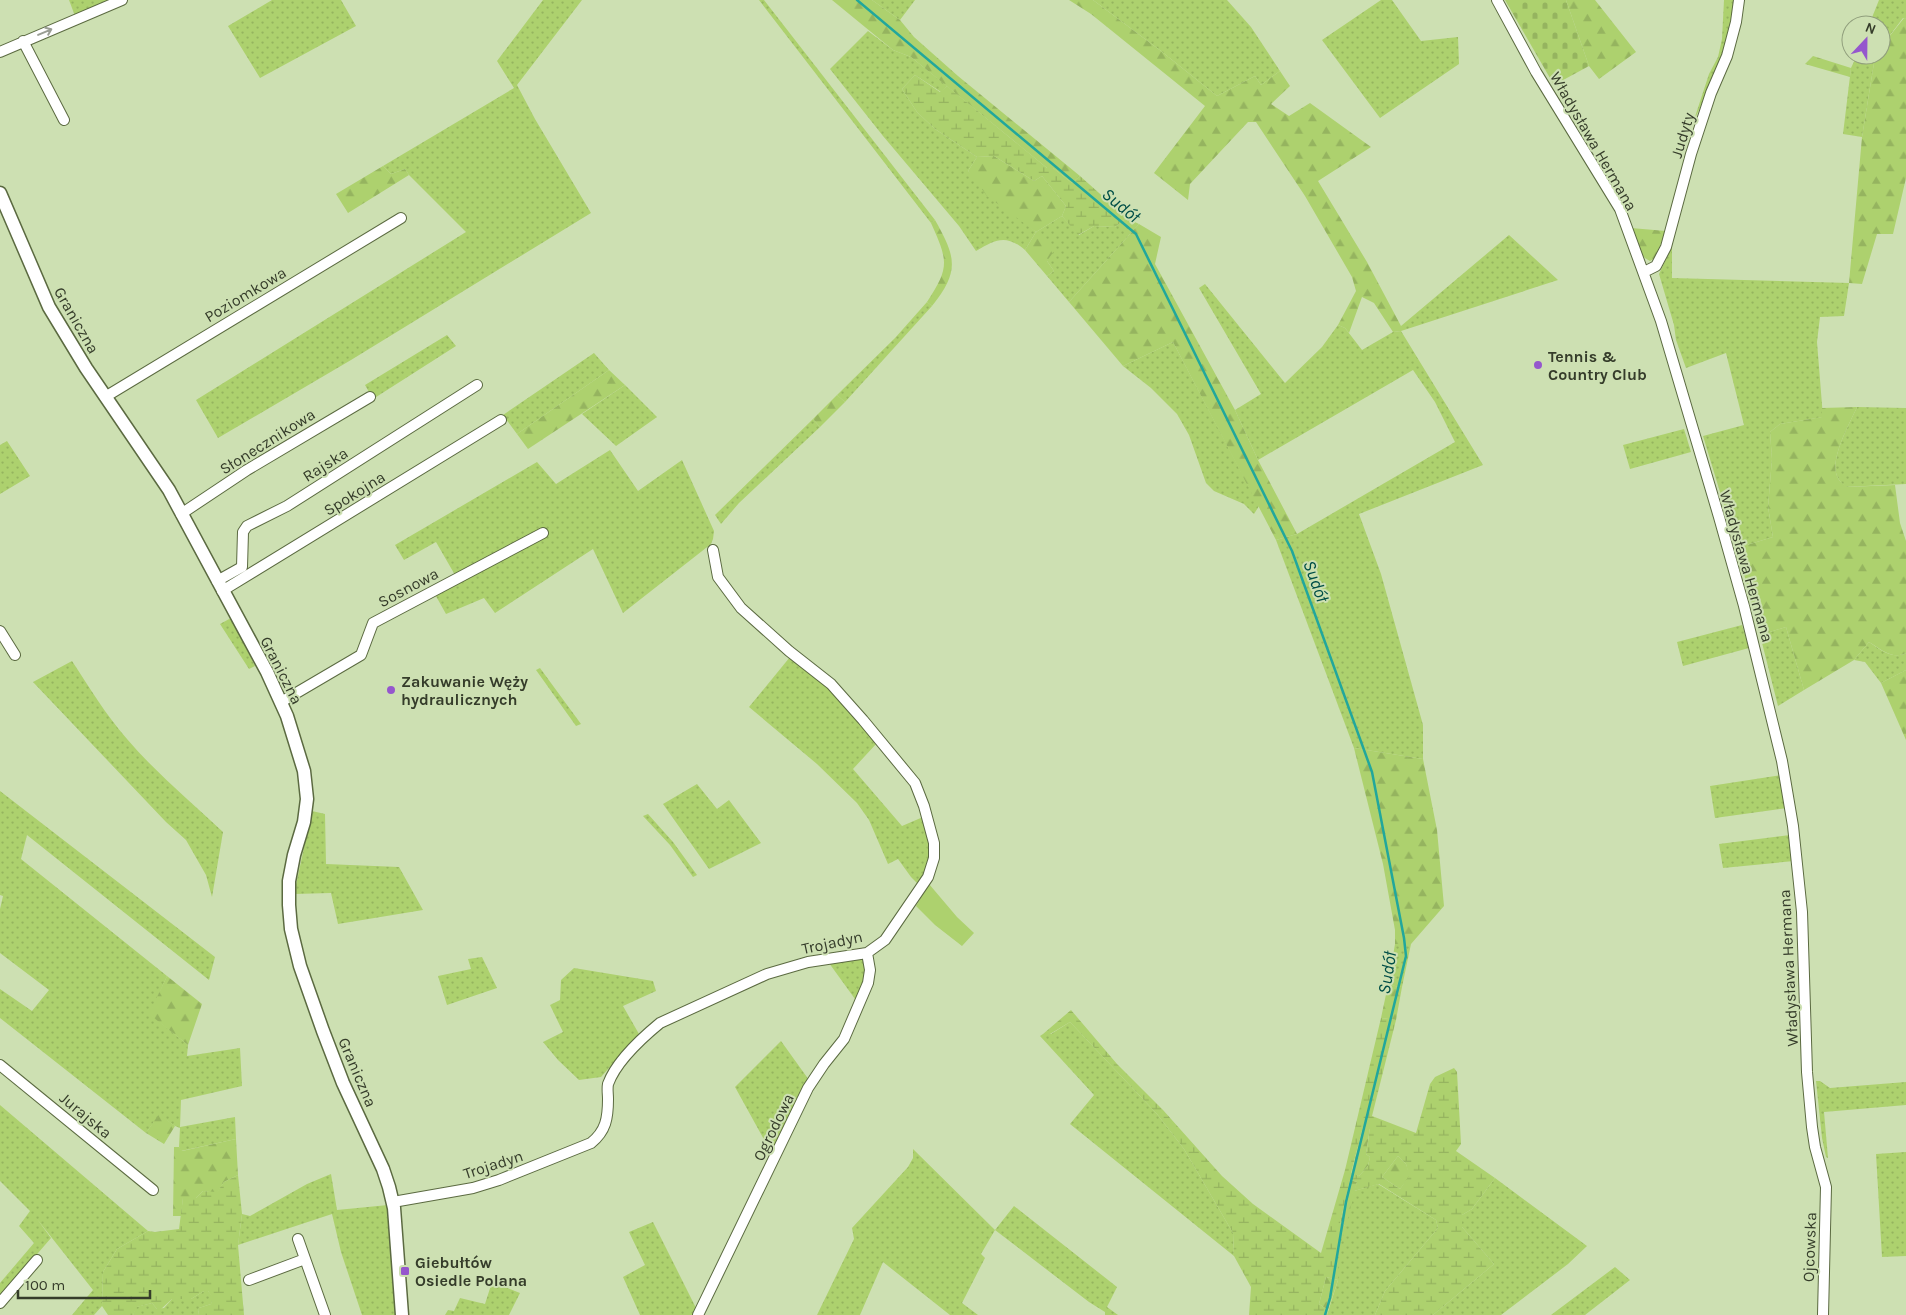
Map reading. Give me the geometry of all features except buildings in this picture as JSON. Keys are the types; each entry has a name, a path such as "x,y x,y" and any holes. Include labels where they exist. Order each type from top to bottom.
{"street":[{"path":"0,52 122,0"},
{"name":"Władysława Hermana","path":"1497,0 1536,72 1620,209 1663,327 1736,575 1782,760 1793,826 1802,912 1809,1096 1815,1147 1824,1181"},
{"name":"Judyty","path":"1644,272 1656,266 1666,248 1691,154 1711,93 1727,56 1736,22 1739,0"},
{"path":"23,41 64,120"},
{"name":"Graniczna","path":"0,192 49,307 68,341 104,397 164,483 267,672 281,702 304,771 307,791 306,814 294,855 289,887 289,917 293,940 308,988 338,1069 383,1170 393,1202 402,1315"},
{"name":"Poziomkowa","path":"104,397 402,218"},
{"name":"Rajska","path":"220,586 242,567 243,532 247,526 287,506 477,385"},
{"name":"Słonecznikowa","path":"181,514 247,470 370,397"},
{"name":"Spokojna","path":"220,586 501,420"},
{"name":"Sosnowa","path":"281,702 361,655 373,624 543,533"},
{"name":"Trojadyn","path":"393,1202 473,1188 499,1180 591,1143 598,1138 606,1126 607,1086 613,1073 660,1022 767,974 808,962 867,953 885,940 931,871 934,858 934,843 924,806 914,783 831,684 788,651 741,608 718,577 714,550"},
{"path":"0,631 15,655"},
{"name":"Ogrodowa","path":"698,1315 808,1088 844,1039 868,983 870,970 867,953"},
{"name":"Jurajska","path":"0,1065 153,1190"},
{"name":"Ojcowska","path":"1823,1315 1826,1221 1824,1181"},
{"path":"298,1239 325,1315"},
{"path":"249,1280 305,1259"},
{"path":"0,1303 37,1260"}],"green space":[{"path":"69,0 113,0 75,16"},
{"path":"272,0 341,0 356,26 260,78 228,26"},
{"path":"543,0 582,0 517,85 591,213 351,360 218,438 196,400 466,232 405,169 391,174 383,166 514,88 497,61"},
{"path":"759,0 764,0 935,220 931,223"},
{"path":"832,0 872,0 900,20 914,37 958,76 1080,176 1072,183 1053,168 1047,168 911,57 893,50"},
{"path":"872,0 915,0 900,20"},
{"path":"1069,0 1093,0 1217,96 1255,76 1261,85 1280,71 1290,86 1271,104 1289,116 1310,103 1371,147 1318,181 1367,262 1401,326 1401,331 1393,332 1374,303 1362,297 1349,333 1345,328 1338,325 1356,291 1352,277 1305,196 1256,122 1248,122 1190,184 1188,200 1154,173 1205,106 1091,14"},
{"path":"1093,0 1227,0 1251,27 1280,71 1261,85 1255,76 1217,96"},
{"path":"1381,0 1392,0 1421,41 1458,37 1459,64 1380,118 1322,40"},
{"path":"1505,0 1566,0 1589,66 1554,85"},
{"path":"1566,0 1595,0 1636,52 1599,79 1589,66"},
{"path":"1724,0 1735,0 1723,57 1693,123 1709,74 1718,57 1722,39"},
{"path":"1879,0 1906,0 1906,19 1903,18 1891,34 1891,15 1873,15"},
{"path":"1904,18 1906,19 1906,178 1893,234 1877,234 1862,284 1849,283 1862,137 1874,65 1891,65 1891,34"},
{"path":"868,31 893,50 911,57 947,86 941,92 915,75 902,89 917,112 935,129 977,157 968,171 1036,232 1025,250 1012,242 1001,240 995,241 976,251 959,226 883,136 830,69"},
{"path":"1813,56 1851,68 1850,77 1805,64"},
{"path":"1852,65 1874,65 1862,137 1843,134"},
{"path":"915,75 940,92 947,86 1047,168 1053,168 1072,183 1080,176 1127,218 1115,227 1094,226 1078,235 1062,216 1066,206 1042,176 1034,181 994,156 977,157 935,129 917,112 902,89"},
{"path":"994,156 1034,181 1042,176 1066,206 1062,216 1036,232 987,196 968,171 977,157"},
{"path":"383,166 391,174 405,169 409,175 348,213 336,194"},
{"path":"1062,216 1079,235 1094,226 1115,227 1127,218 1139,224 1069,302 1047,276 1054,271 1047,261 1036,232"},
{"path":"935,220 951,254 952,264 947,283 932,306 927,302 940,280 944,264 941,246 931,223"},
{"path":"1139,224 1161,237 1155,264 1235,410 1258,460 1297,534 1276,540 1173,342 1123,366 1069,302"},
{"path":"1631,228 1666,231 1655,258 1650,261 1642,255 1637,247"},
{"path":"1036,232 1054,251 1047,261 1054,271 1047,276 1025,250"},
{"path":"1509,235 1558,280 1401,331 1401,326"},
{"path":"1672,247 1672,278 1849,283 1844,316 1820,317 1817,342 1823,417 1780,424 1770,432 1772,459 1768,507 1773,537 1737,548 1703,436 1744,425 1726,353 1686,368 1676,340 1674,325 1659,274"},
{"path":"1205,284 1285,383 1322,347 1338,325 1345,328 1362,350 1393,332 1401,331 1483,465 1359,514 1381,574 1423,725 1423,759 1354,748 1276,540 1297,534 1455,442 1435,402 1413,370 1258,460 1235,410 1261,394 1199,288"},
{"path":"927,302 932,306 845,402 837,395 895,338"},
{"path":"447,335 456,346 373,399 365,385"},
{"path":"1173,342 1259,506 1254,514 1244,504 1214,491 1206,483 1189,435 1177,414 1151,388 1123,366"},
{"path":"594,353 609,370 517,434 503,415"},
{"path":"609,370 625,385 528,449 517,434"},
{"path":"625,385 657,417 616,446 582,414"},
{"path":"837,395 845,402 820,427 813,419"},
{"path":"1857,407 1906,408 1906,484 1845,487 1839,479 1836,471 1838,452"},
{"path":"1857,407 1841,442 1836,462 1836,471 1839,479 1846,487 1895,485 1900,523 1906,541 1906,653 1901,655 1891,654 1869,642 1854,660 1804,690 1786,627 1760,635 1737,548 1773,537 1768,507 1772,459 1770,432 1780,424 1822,417 1822,408"},
{"path":"813,419 820,427 739,503 721,524 715,515"},
{"path":"1684,429 1691,452 1630,469 1623,445"},
{"path":"7,441 30,476 0,494 0,445"},
{"path":"610,450 638,491 682,460 714,531 711,544 623,613 593,549 495,613 484,598 446,614 432,589 455,575 436,542 404,560 395,545 537,462 556,484"},
{"path":"231,618 255,666 249,669 220,624"},
{"path":"1742,625 1749,648 1683,666 1677,642"},
{"path":"1786,627 1804,690 1778,706 1760,635"},
{"path":"1869,642 1891,654 1901,655 1906,653 1906,670 1881,683 1865,662 1854,660"},
{"path":"790,657 826,685 877,743 853,769 902,826 923,817 929,851 926,867 918,884 898,859 888,864 869,820 857,803 817,764 749,707"},
{"path":"72,661 105,711 138,752 223,832 212,897 206,875 186,840 166,822 33,682"},
{"path":"540,668 581,724 576,726 536,670"},
{"path":"1906,670 1906,740 1881,683"},
{"path":"1354,748 1423,759 1437,830 1444,906 1411,944 1395,944 1395,930 1383,864"},
{"path":"1781,775 1787,808 1715,818 1710,786"},
{"path":"697,784 717,809 729,800 761,843 709,869 663,804"},
{"path":"0,791 215,957 209,980 27,835 21,859 167,976 150,1014 188,1045 187,1056 240,1048 242,1086 181,1100 180,1127 235,1117 236,1139 181,1151 179,1147 180,1128 159,1115 146,1133 0,1018 0,989 32,1011 49,990 0,953 0,909 3,896 0,895"},
{"path":"312,811 325,814 326,864 399,867 423,910 338,924 331,893 294,894"},
{"path":"648,814 673,842 697,875 693,877 670,845 643,816"},
{"path":"1790,835 1794,861 1723,868 1719,844"},
{"path":"929,884 957,917 974,933 962,946 935,925 916,906"},
{"path":"1395,944 1411,944 1402,987 1388,985"},
{"path":"482,957 497,988 447,1005 438,976 471,969 468,959"},
{"path":"858,958 863,960 864,976 855,999 829,963"},
{"path":"574,968 653,981 656,991 623,1006 639,1034 601,1077 579,1080 543,1042 563,1032 550,1005 560,1000 561,980"},
{"path":"167,976 202,1004 188,1045 149,1014"},
{"path":"1388,985 1402,987 1396,1020 1381,1018"},
{"path":"1071,1010 1117,1064 1163,1110 1222,1176 1253,1204 1321,1253 1345,1170 1381,1018 1396,1020 1372,1116 1416,1133 1430,1084 1435,1077 1454,1068 1457,1072 1461,1144 1456,1151 1495,1178 1472,1209 1462,1215 1462,1227 1494,1264 1433,1315 1375,1315 1385,1291 1438,1228 1436,1220 1379,1184 1354,1191 1357,1182 1350,1180 1340,1223 1346,1226 1338,1253 1338,1280 1326,1277 1319,1304 1328,1310 1327,1315 1249,1315 1251,1287 1234,1256 1233,1233 1184,1149 1157,1114 1070,1022 1050,1034 1043,1034","holes":["1363,1127 1370,1129 1366,1154 1370,1157 1368,1166 1359,1176 1351,1173","1398,1156 1406,1164 1409,1176 1400,1189 1382,1177"]},
{"path":"1070,1022 1157,1114 1184,1149 1233,1233 1234,1256 1070,1124 1094,1095 1040,1036 1051,1034"},
{"path":"781,1041 809,1080 772,1154 735,1087"},
{"path":"1816,1081 1820,1081 1830,1088 1906,1082 1906,1105 1824,1112 1828,1158 1826,1157 1822,1138"},
{"path":"0,1105 148,1231 117,1249 103,1272 102,1306 94,1315 72,1315 93,1290 37,1219 51,1238 0,1297 0,1283 34,1243 19,1226 30,1211 0,1181"},
{"path":"159,1114 175,1126 164,1144 146,1133"},
{"path":"1363,1127 1370,1128 1366,1154 1370,1157 1368,1166 1359,1176 1351,1174"},
{"path":"236,1139 238,1175 224,1182 217,1193 203,1191 196,1198 183,1198 181,1216 173,1216 174,1147 179,1147 182,1151"},
{"path":"913,1149 995,1230 981,1254 985,1258 962,1303 978,1315 950,1315 883,1262 860,1315 817,1315 854,1239 852,1228 908,1167 913,1158"},
{"path":"1906,1152 1906,1256 1882,1257 1876,1154"},
{"path":"1398,1156 1406,1164 1410,1176 1400,1189 1382,1177"},
{"path":"331,1174 337,1210 388,1205 396,1315 362,1315 341,1252 332,1214 238,1245 242,1214 250,1216 307,1184"},
{"path":"238,1175 242,1214 238,1245 244,1315 198,1315 199,1308 211,1304 212,1297 208,1291 204,1291 191,1299 172,1299 160,1310 152,1303 137,1307 133,1315 108,1315 102,1306 103,1272 117,1249 148,1231 179,1229 183,1198 196,1198 203,1191 217,1192 224,1182"},
{"path":"1495,1178 1587,1246 1568,1264 1501,1315 1433,1315 1494,1264 1462,1227 1462,1215 1472,1209"},
{"path":"1350,1180 1357,1182 1346,1226 1340,1223"},
{"path":"1378,1184 1436,1220 1438,1228 1385,1291 1375,1315 1327,1315 1338,1280 1338,1253 1354,1191"},
{"path":"1014,1206 1117,1287 1107,1307 1118,1315 1105,1315 1105,1312 1089,1302 995,1230"},
{"path":"653,1222 697,1310 695,1315 640,1315 623,1277 645,1265 629,1232"},
{"path":"1615,1267 1630,1280 1585,1315 1551,1315"},
{"path":"1326,1277 1338,1280 1328,1310 1319,1304"},
{"path":"492,1282 520,1293 509,1315 445,1315 448,1310 454,1311 460,1298 485,1304"},
{"path":"204,1291 208,1291 213,1297 211,1304 199,1308 198,1315 133,1315 136,1307 152,1303 157,1309 164,1308 172,1299 191,1299"}],"waterway":[{"name":"Sudół","path":"857,0 1136,234 1292,551 1372,772 1406,956 1346,1202 1330,1298 1325,1315"}],"place":[{"name":"Tennis & Country Club","path":"1538,365"},
{"name":"Zakuwanie Węży hydraulicznych","path":"391,690"},
{"name":"Giebułtów Osiedle Polana","path":"405,1271"}]}
